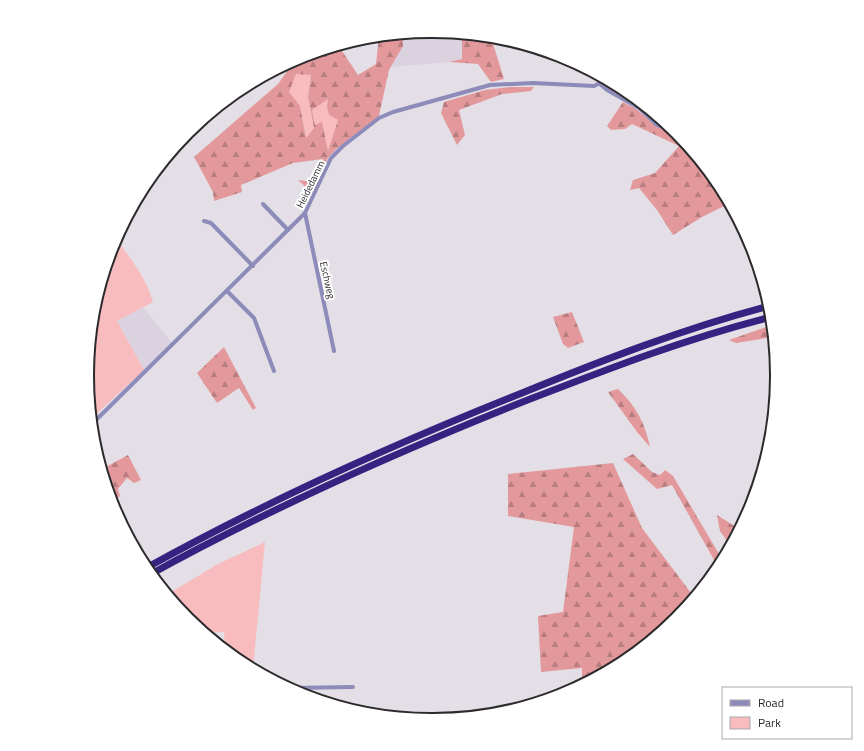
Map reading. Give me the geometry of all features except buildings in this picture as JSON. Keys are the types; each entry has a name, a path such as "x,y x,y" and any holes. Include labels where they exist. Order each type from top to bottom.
{"highway":[{"path":"152,565 217,529 437,427 594,364 736,315 762,308"},
{"path":"157,571 222,535 443,434 596,373 741,324 765,318"}],"street":[{"name":"Heidedamm","path":"97,419 228,292 305,213 331,158 343,146 379,118 490,85 533,83 586,87 600,84"},
{"path":"600,84 607,90 631,104"},
{"path":"648,117 659,126"},
{"path":"263,204 288,230"},
{"name":"Eschweg","path":"305,213 334,351"},
{"path":"204,221 211,223 253,266"},
{"path":"228,292 254,318 274,371"},
{"path":"305,688 353,687"}],"shaded area":[{"path":"432,38 462,40 462,59 449,62 391,67 403,46 403,40"},
{"path":"143,307 172,343 144,370 117,321"}],"green space":[{"path":"403,40 403,46 389,70 379,116 336,149 328,158 313,194 298,180 313,182 323,159 293,163 241,185 242,192 214,201 213,192 194,157 278,84 287,71 324,56 342,51 358,75 376,64 378,42","holes":["296,74 311,75 308,97 314,128 306,138 300,106 289,92","328,99 327,107 329,115 338,120 328,151 322,122 315,125 312,110"]},
{"path":"462,40 493,43 504,79 491,82 478,64 449,62 462,59"},
{"path":"296,74 311,74 308,97 314,128 306,138 300,106 288,92"},
{"path":"604,85 621,96 606,88"},
{"path":"511,87 534,87 531,91 502,94 459,110 465,135 457,145 441,113 444,102 485,90"},
{"path":"328,98 338,120 328,152 322,123 315,125 312,110"},
{"path":"623,102 636,109 657,127 663,129 686,153 713,188 724,207 702,217 673,235 657,210 639,188 630,190 633,180 655,173 679,146 632,124 625,129 611,130 607,126"},
{"path":"121,245 147,285 153,302 117,321 144,370 96,414 94,376 97,331 106,288"},
{"path":"572,312 584,342 568,348 563,344 553,317"},
{"path":"766,327 768,338 736,343 729,340"},
{"path":"224,347 256,408 253,410 239,388 217,403 197,373"},
{"path":"618,389 635,408 639,415 650,447 637,432 608,392"},
{"path":"633,454 652,472 660,475 665,470 673,476 719,553 714,561 672,485 657,489 623,459"},
{"path":"128,455 141,480 134,483 127,478 118,489 120,496 117,498 107,466"},
{"path":"613,463 642,528 691,592 655,629 620,656 601,668 582,678 582,668 541,672 538,616 563,612 574,527 508,516 508,474"},
{"path":"717,515 734,526 726,540 720,531"},
{"path":"265,542 254,662 225,641 224,632 214,633 209,629 172,591 218,564"}]}
